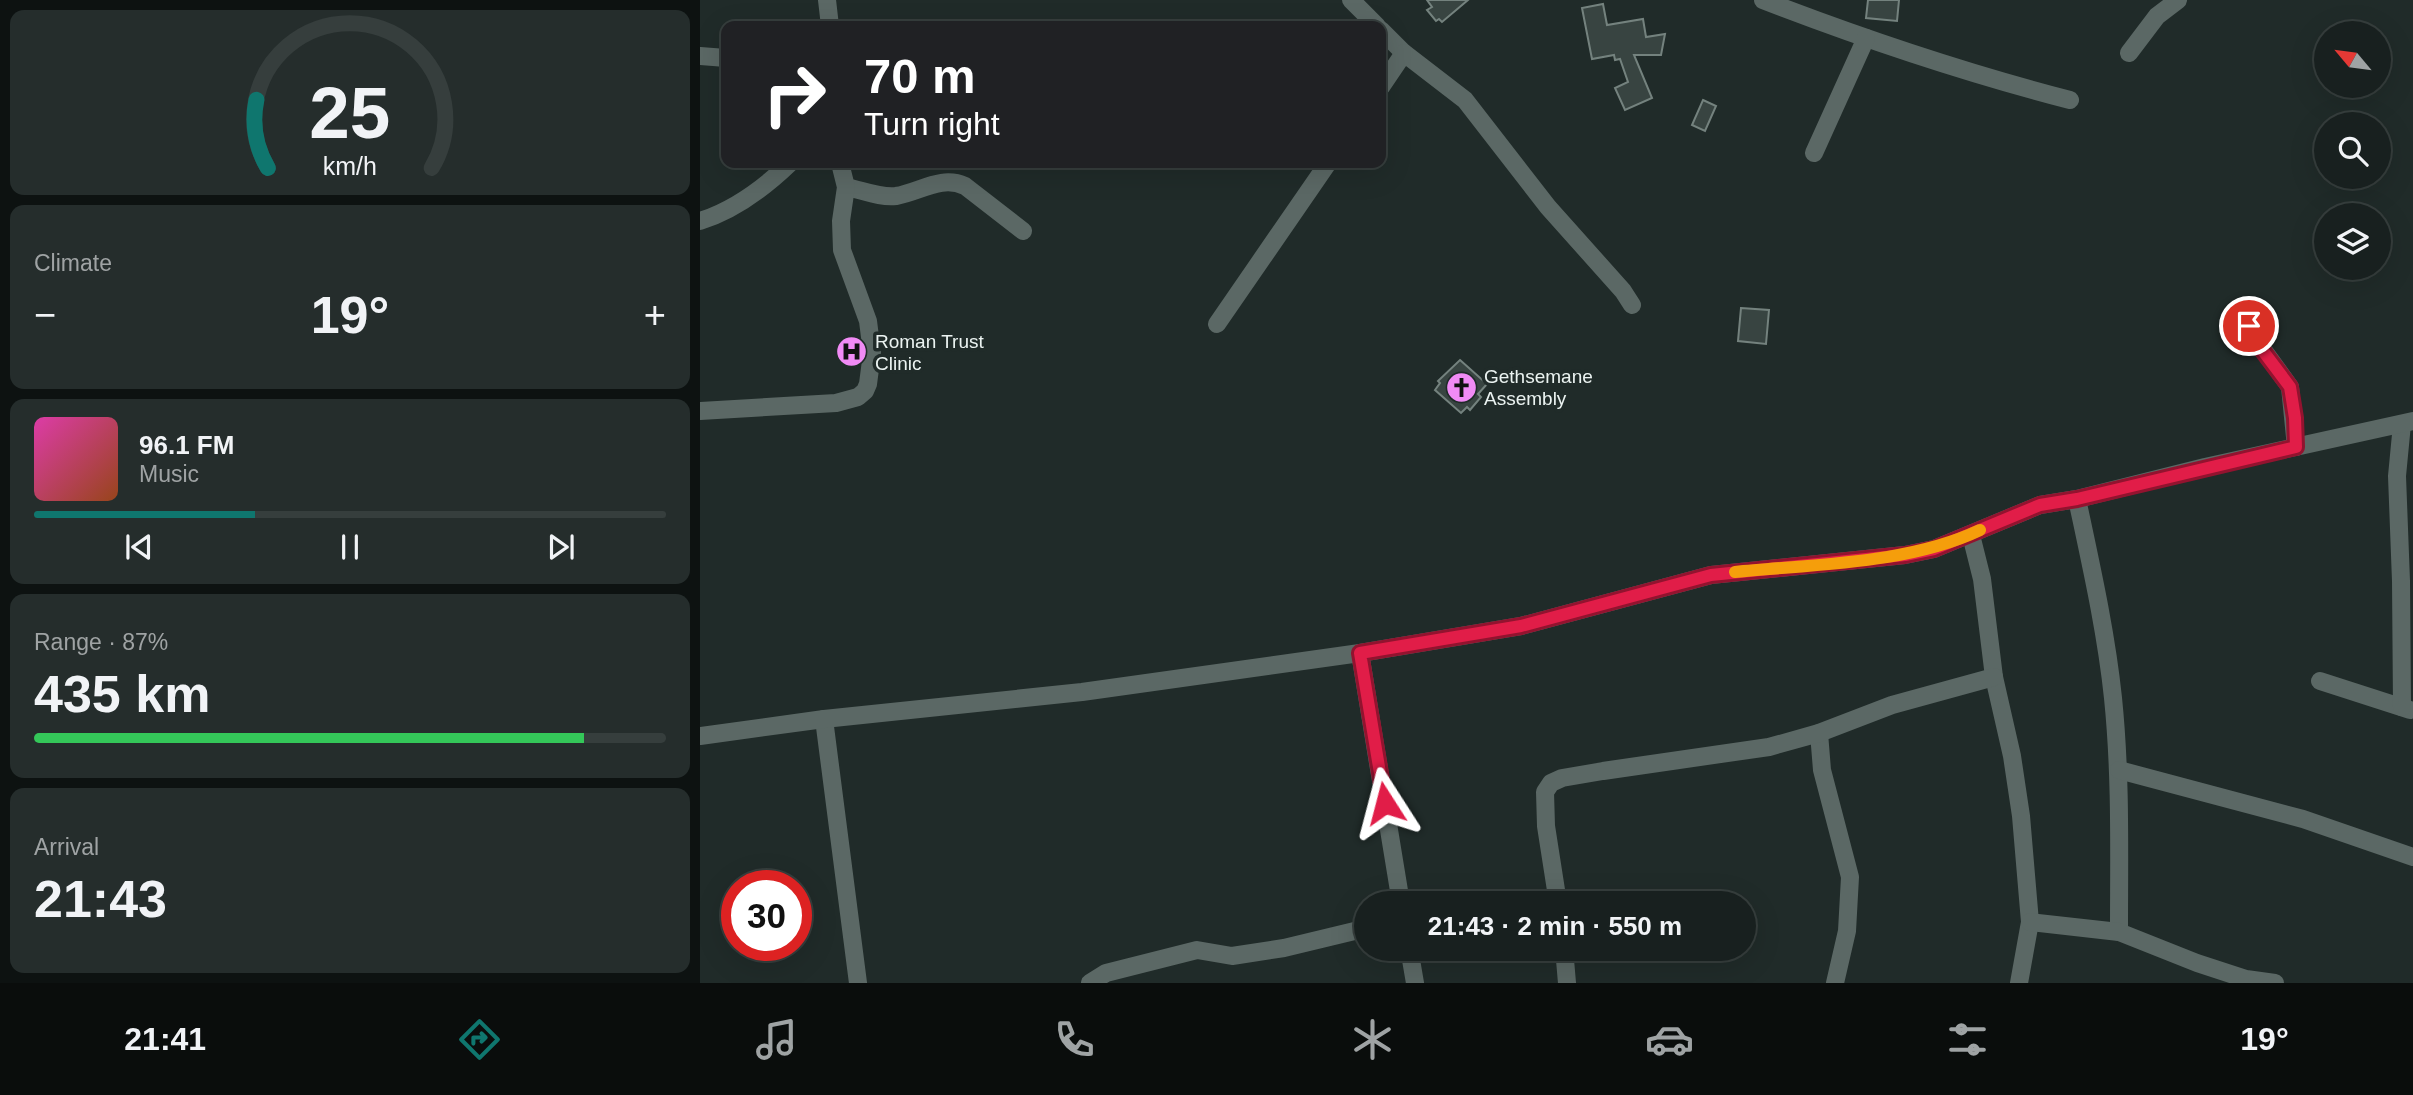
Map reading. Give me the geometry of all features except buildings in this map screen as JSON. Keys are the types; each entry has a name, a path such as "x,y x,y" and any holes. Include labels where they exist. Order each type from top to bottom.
{"street":[{"path":"827,0 829,21"},
{"path":"1351,0 1372,21"},
{"path":"1763,0 1973,73 2070,100"},
{"path":"2129,53 2157,16 2178,0"},
{"path":"1386,35 1404,53 1465,100 1479,115 1548,207 1623,291 1632,305"},
{"path":"1814,153 1866,38"},
{"path":"1386,80 1404,53"},
{"path":"700,56 721,58"},
{"path":"700,220 744,201 785,168"},
{"path":"700,411 836,403 858,397 865,391 869,384 872,353 868,321 842,250 841,222 846,187 841,168"},
{"path":"1217,324 1325,168"},
{"path":"846,187 883,196 895,196 946,181 956,181 1023,232"},
{"path":"2249,326 2263,351 2290,387 2296,447"},
{"path":"700,736 824,719 1082,692 1360,653 1521,626 1711,575 1905,555 1934,549 2040,505 2077,499 2408,423 2397,476 2407,709 2320,681"},
{"path":"2077,499 2102,624 2113,696 2119,770 2119,932"},
{"path":"1970,534 1984,589 1994,677 2012,756 2021,816 2030,922 2019,983"},
{"path":"1360,653 1399,891"},
{"path":"1556,891 1546,826 1545,792 1551,783 1603,771 1769,747 1819,733 1892,705 1994,677"},
{"path":"824,719 858,983"},
{"path":"1819,733 1822,770 1850,877 1847,931 1835,983"},
{"path":"2119,770 2303,819 2413,857"},
{"path":"2030,922 2119,932 2197,963 2246,979 2275,983"},
{"path":"1090,983 1106,973 1197,950 1232,956 1284,948 1354,931"},
{"path":"1411,961 1415,983"},
{"path":"1565,961 1567,983"}],"slow traffic":[{"path":"1735,572 1905,555 1934,549 1980,530"}],"place":[{"name":"Roman Trust Clinic","path":"852,352"},
{"name":"Gethsemane Assembly","path":"1461,387"}],"route":[{"path":"1385,803 1360,653 1521,626 1711,575 1905,555 1934,549 2040,505 2077,499 2296,447 2290,387 2263,351 2249,326"}]}
